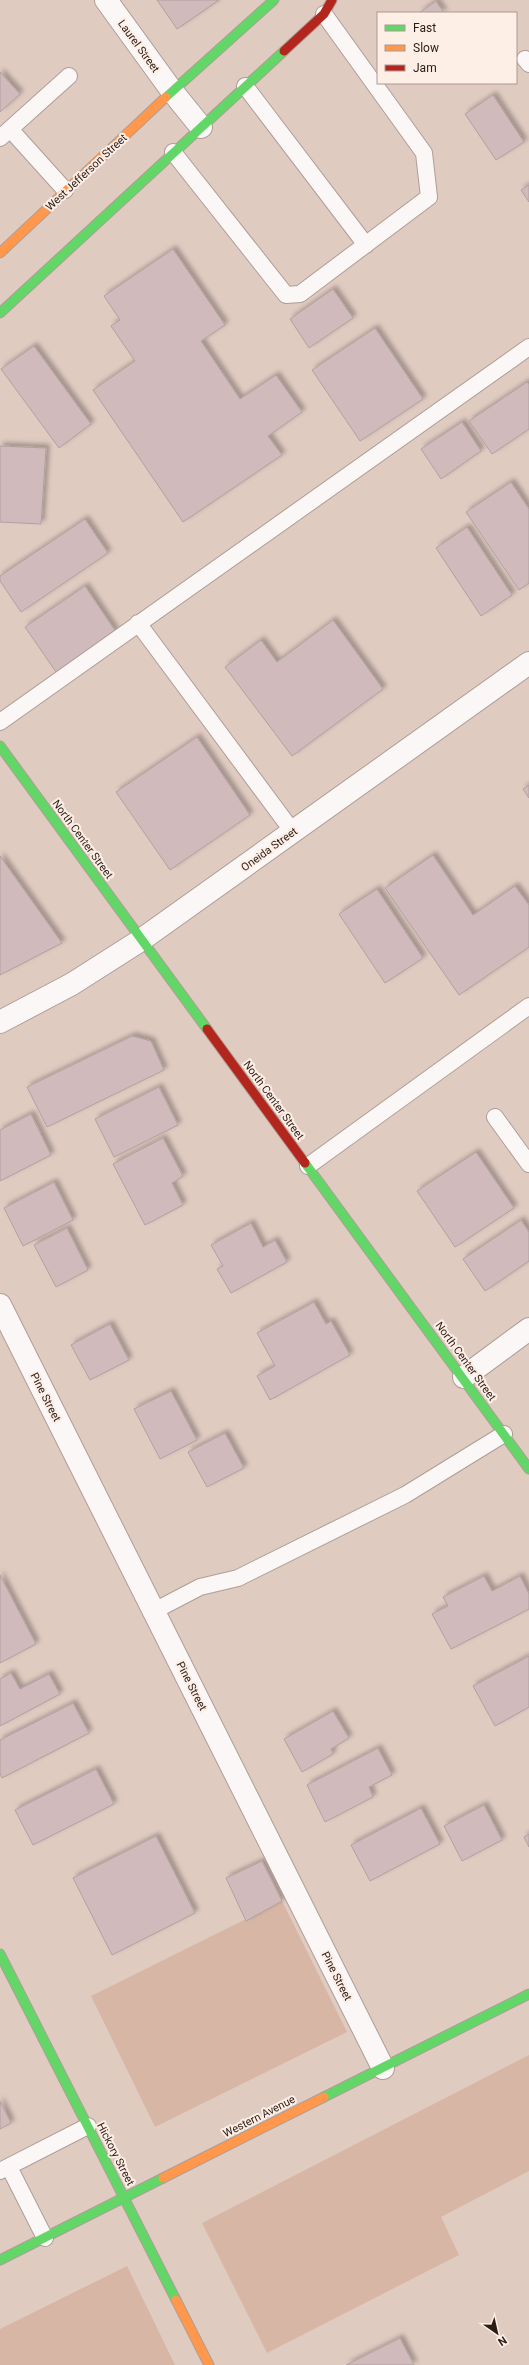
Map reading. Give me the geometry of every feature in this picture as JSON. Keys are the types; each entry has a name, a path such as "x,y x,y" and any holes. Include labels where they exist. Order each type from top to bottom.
{"main road":[{"name":"West Jefferson Street","path":"0,253 65,190 172,91 274,0"},
{"path":"0,314 328,7"},
{"name":"North Center Street","path":"0,746 141,940 464,1377 529,1469"},
{"name":"Hickory Street","path":"0,1954 125,2197 209,2365"},
{"name":"Western Avenue","path":"0,2260 529,1994"}],"street":[{"name":"Laurel Street","path":"106,0 172,91"},
{"path":"172,91 201,127"},
{"name":"Oneida Street","path":"0,1022 72,984 141,940 529,663"},
{"name":"Pine Street","path":"0,1305 383,2068"},
{"path":"464,1377 529,1329"}],"lane":[{"path":"328,7 377,81"},
{"path":"65,190 5,133 69,76"},
{"path":"173,152 286,295 300,294 429,197 424,152 379,84"},
{"path":"245,86 366,245"},
{"path":"0,722 529,347"},
{"path":"138,623 293,832"},
{"path":"308,1166 529,1006"},
{"path":"495,1117 529,1164"},
{"path":"154,1611 200,1587 238,1578 405,1494 504,1434"},
{"path":"45,2238 4,2169 88,2126"}],"shaded area":[{"path":"282,1901 347,2032 155,2127 91,1996"},
{"path":"529,2055 529,2171 441,2217 459,2255 267,2353 202,2223"},
{"path":"127,2266 175,2365 0,2365 0,2329"}],"building":[{"path":"157,0 219,0 177,29"},
{"path":"436,1 443,12 420,12"},
{"path":"0,72 20,94 0,112"},
{"path":"493,95 524,142 496,160 465,114"},
{"path":"529,185 529,202 521,190"},
{"path":"173,249 225,325 201,341 240,399 276,375 302,412 268,436 282,455 183,522 93,390 135,361 111,326 120,320 104,296"},
{"path":"333,289 353,318 309,348 290,319"},
{"path":"375,328 423,399 360,441 312,370"},
{"path":"34,346 91,424 59,448 1,369"},
{"path":"527,382 529,384 529,429 492,454 469,421"},
{"path":"462,422 481,451 441,479 421,449"},
{"path":"0,446 46,448 41,524 0,522"},
{"path":"511,482 529,509 529,583 519,590 466,512"},
{"path":"85,519 108,553 21,612 0,581 0,576"},
{"path":"467,527 512,595 481,616 436,548"},
{"path":"85,586 116,632 56,672 25,627"},
{"path":"333,620 383,689 292,756 225,667 261,640 277,662"},
{"path":"197,737 250,815 170,870 116,792"},
{"path":"529,785 529,798 523,789"},
{"path":"433,855 473,915 515,886 529,905 529,947 459,995 385,888"},
{"path":"0,856 62,943 0,975"},
{"path":"377,889 423,958 385,983 339,914"},
{"path":"132,1036 151,1041 164,1070 47,1127 27,1087"},
{"path":"159,1087 178,1125 114,1157 95,1119"},
{"path":"31,1114 51,1155 0,1181 0,1130"},
{"path":"163,1138 183,1176 172,1183 183,1205 145,1225 113,1164"},
{"path":"476,1152 514,1208 455,1247 417,1191"},
{"path":"54,1182 73,1220 23,1246 4,1208"},
{"path":"521,1220 529,1232 529,1261 485,1291 463,1259"},
{"path":"251,1223 263,1247 275,1240 287,1262 231,1293 217,1269 223,1266 211,1245"},
{"path":"67,1228 88,1270 56,1287 34,1245"},
{"path":"314,1302 326,1324 331,1321 350,1355 270,1400 257,1376 275,1366 257,1333"},
{"path":"110,1324 129,1360 90,1380 71,1345"},
{"path":"171,1391 197,1440 160,1459 134,1409"},
{"path":"225,1433 244,1468 207,1487 188,1452"},
{"path":"0,1575 36,1644 0,1663"},
{"path":"484,1576 492,1591 520,1576 529,1594 529,1609 451,1649 432,1614 448,1606 443,1597"},
{"path":"529,1656 529,1707 495,1726 473,1686"},
{"path":"11,1673 20,1689 49,1674 60,1694 0,1726 0,1679"},
{"path":"73,1703 89,1733 2,1778 0,1773 0,1740"},
{"path":"333,1711 349,1738 331,1749 333,1754 302,1772 284,1739"},
{"path":"378,1748 392,1775 369,1787 373,1797 325,1822 307,1785"},
{"path":"96,1769 114,1804 33,1845 15,1810"},
{"path":"484,1805 502,1840 462,1861 444,1826"},
{"path":"421,1808 440,1844 370,1881 351,1845"},
{"path":"529,1834 529,1847 524,1837"},
{"path":"156,1836 195,1913 112,1955 73,1878"},
{"path":"262,1861 282,1901 246,1921 226,1878"},
{"path":"0,2101 11,2123 0,2129"},
{"path":"400,2338 414,2365 346,2365"}],"traffic: fast":[{"path":"166,97 274,0"},
{"path":"0,313 284,51"},
{"path":"0,746 207,1029"},
{"path":"305,1163 529,1469"},
{"path":"0,1954 176,2300"},
{"path":"324,2097 529,1994"},
{"path":"0,2260 163,2178"}],"traffic: slow":[{"path":"0,253 166,97"},
{"path":"163,2178 324,2097"},
{"path":"176,2300 209,2365"}],"traffic: jam":[{"path":"284,51 324,14 332,0"},
{"path":"207,1029 305,1163"}]}
